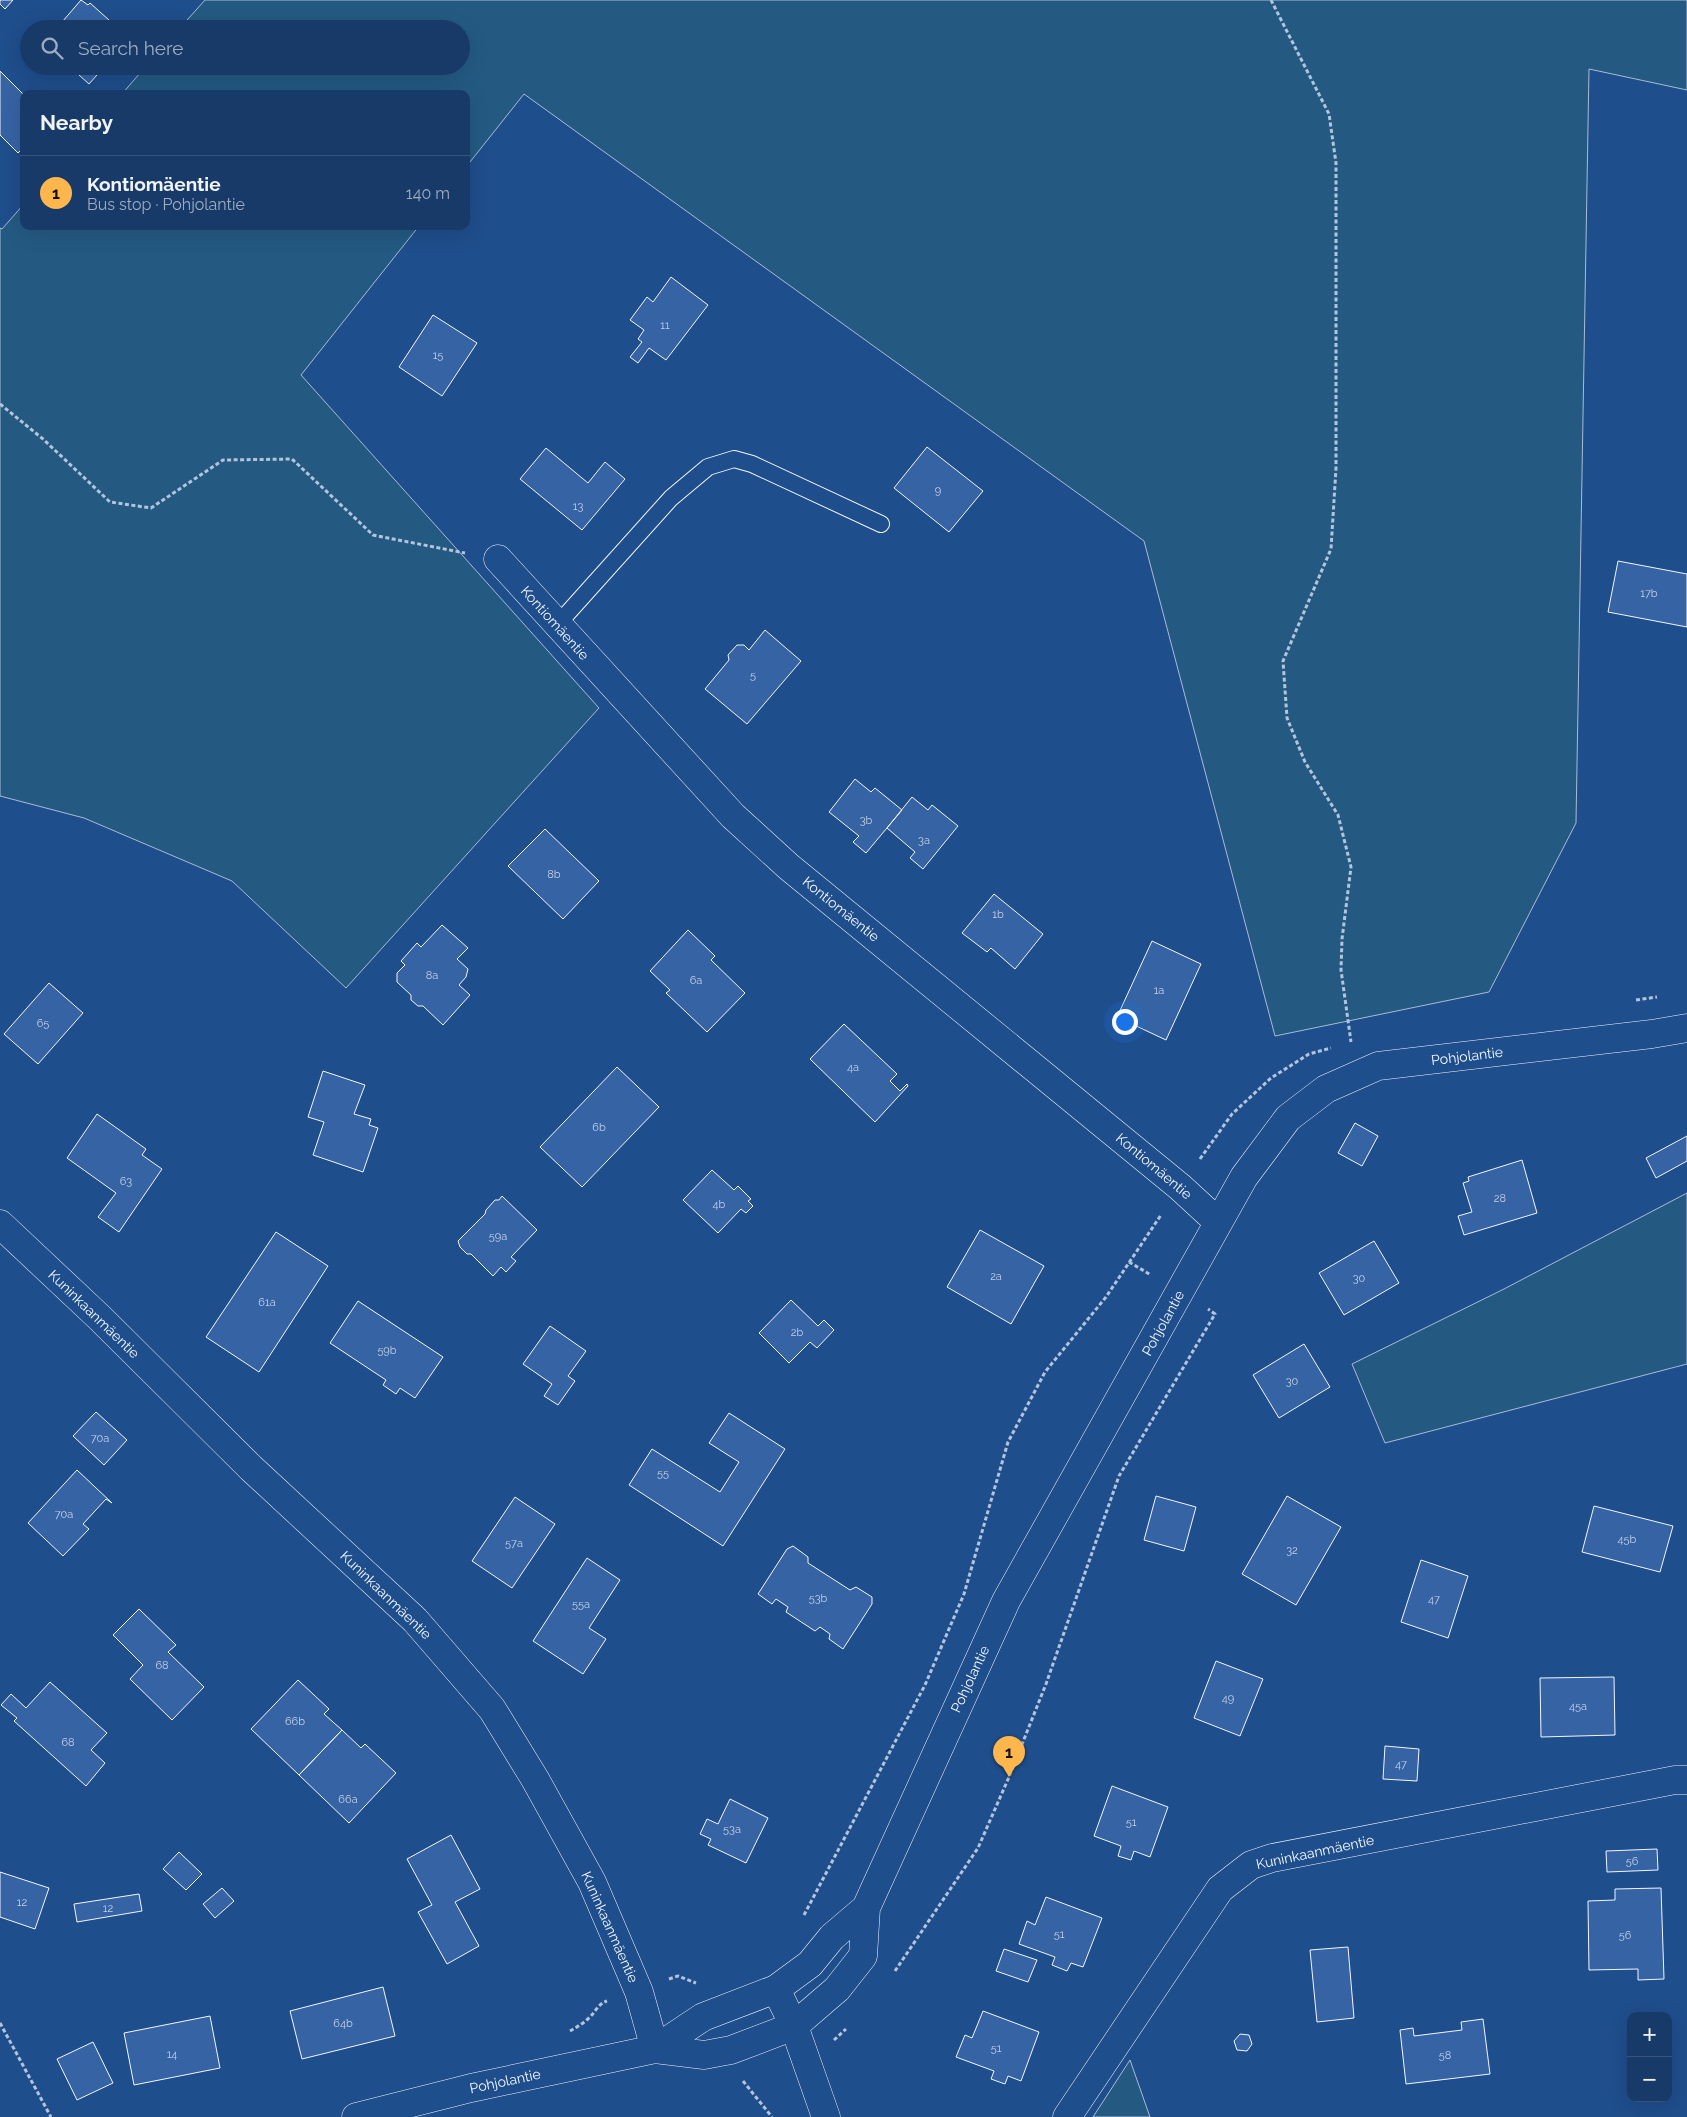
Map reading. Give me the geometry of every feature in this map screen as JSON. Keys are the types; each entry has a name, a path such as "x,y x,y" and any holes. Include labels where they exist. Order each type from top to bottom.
{"street":[{"name":"Kontiomäentie","path":"498,559 733,816 797,873 1180,1187 1218,1222"},
{"name":"Pohjolantie","path":"356,2117 471,2088 655,2049 704,2055 731,2050 794,2026 837,1989 863,1956 866,1908 1006,1601 1218,1222 1244,1178 1288,1118 1326,1089 1378,1066 1652,1034 1687,1028"},
{"name":"Kuninkaanmäentie","path":"0,1224 100,1318 251,1468 415,1620 492,1709 535,1779 592,1882 639,1992 655,2049"},
{"name":"Kuninkaanmäentie","path":"1067,2117 1220,1889 1251,1865 1272,1858 1675,1780 1687,1780"},
{"name":"Pohjolantie","path":"655,2049 703,2017 776,1989 810,1964 832,1937 866,1908"},
{"path":"776,1989 794,2026 826,2117"}],"lane":[{"path":"557,625 670,498 708,467 734,459 752,464 881,524"}],"path":[{"path":"1271,0 1328,114 1336,163 1336,468 1331,549 1283,661 1287,718 1306,762 1338,814 1351,866 1342,940 1341,970 1351,1042"},
{"path":"0,404 43,439 110,502 151,508 223,460 292,459 373,535 498,559"},
{"path":"801,1922 925,1685 964,1594 1008,1442 1045,1372 1106,1297 1165,1209"},
{"path":"890,1978 978,1848 1009,1778 1046,1684 1119,1476 1215,1314"},
{"path":"678,1976 705,1987"},
{"path":"0,2022 51,2117"},
{"path":"830,2044 847,2027"},
{"path":"743,2081 772,2117"}],"shaded area":[{"path":"205,0 1687,0 1687,90 1589,69 1576,823 1489,992 1275,1036 1144,541 524,94 470,162 470,90 125,90 138,75 470,75 470,20 187,20"},
{"path":"20,209 20,230 416,230 301,375 599,708 346,988 232,881 84,818 0,796 0,228 2,229"},
{"path":"1687,1193 1687,1364 1385,1443 1352,1364 1504,1289"},
{"path":"1130,2060 1150,2117 1093,2117"}],"building":[{"path":"0,0 13,0 5,9 0,4"},
{"path":"81,0 88,5 90,3 109,20 64,20"},
{"path":"0,71 20,91 20,151 18,153 0,135"},
{"path":"79,75 97,75 89,84"},
{"path":"671,277 708,305 666,360 649,348 638,363 630,357 642,342 638,339 644,330 630,320 647,297 653,302"},
{"path":"433,315 477,343 442,396 399,367"},
{"path":"927,447 983,491 949,532 894,488"},
{"path":"546,448 588,483 605,462 625,479 582,530 520,479"},
{"path":"1618,561 1687,574 1687,627 1608,612"},
{"path":"765,630 801,661 747,724 705,689 729,660 728,655 737,645 744,645 749,650"},
{"path":"855,779 871,792 875,788 902,810 866,853 853,842 859,836 829,812"},
{"path":"912,797 928,810 932,805 958,826 923,869 910,858 915,852 887,828"},
{"path":"545,829 599,881 563,919 508,866"},
{"path":"994,894 1043,934 1015,969 991,948 987,952 962,933"},
{"path":"442,925 468,948 457,959 468,969 466,977 459,985 470,995 443,1025 423,1006 418,1006 411,1000 411,995 397,982 397,973 405,965 401,961 417,943 421,947"},
{"path":"688,930 715,956 711,960 745,993 707,1032 666,993 670,990 650,971"},
{"path":"1152,941 1201,964 1166,1040 1117,1017"},
{"path":"49,983 83,1013 38,1064 4,1034"},
{"path":"844,1024 897,1074 890,1081 900,1091 907,1084 908,1086 875,1122 810,1059"},
{"path":"617,1067 659,1107 582,1187 540,1147"},
{"path":"323,1071 365,1085 354,1114 371,1119 369,1125 378,1128 363,1172 313,1155 324,1122 308,1117"},
{"path":"97,1114 146,1149 142,1155 162,1169 119,1232 98,1217 116,1193 67,1158"},
{"path":"1355,1123 1378,1136 1362,1166 1338,1153"},
{"path":"1687,1136 1687,1161 1656,1178 1646,1158"},
{"path":"1522,1160 1537,1213 1464,1235 1458,1216 1472,1212 1463,1183 1469,1181 1468,1177"},
{"path":"712,1170 734,1190 738,1186 751,1199 748,1201 753,1206 746,1213 741,1209 718,1233 683,1200"},
{"path":"502,1196 537,1230 511,1257 516,1261 506,1272 501,1267 493,1276 471,1254 467,1254 460,1247 458,1241 485,1214 486,1210 495,1200 499,1200"},
{"path":"980,1230 1044,1266 1011,1324 947,1287"},
{"path":"276,1232 328,1266 259,1372 206,1337"},
{"path":"1374,1241 1399,1283 1344,1315 1319,1273"},
{"path":"791,1300 818,1326 824,1320 834,1330 817,1348 810,1342 789,1363 759,1333"},
{"path":"358,1301 443,1357 415,1398 400,1388 396,1394 383,1385 386,1380 330,1343"},
{"path":"550,1326 586,1351 568,1376 575,1381 558,1405 544,1396 552,1384 523,1364"},
{"path":"1304,1344 1330,1387 1279,1418 1253,1375"},
{"path":"96,1412 127,1440 104,1465 73,1436"},
{"path":"729,1413 785,1449 723,1546 629,1485 652,1449 720,1492 739,1462 709,1443"},
{"path":"77,1470 112,1503 106,1499 83,1524 89,1529 63,1556 28,1523"},
{"path":"1156,1496 1196,1507 1184,1551 1144,1540"},
{"path":"1287,1496 1341,1527 1296,1605 1242,1574"},
{"path":"515,1497 555,1524 512,1588 472,1561"},
{"path":"1594,1506 1673,1526 1660,1572 1582,1552"},
{"path":"793,1546 808,1557 808,1563 850,1590 856,1587 872,1597 872,1604 843,1649 829,1639 830,1634 820,1627 815,1631 786,1612 788,1607 776,1599 772,1604 758,1594 787,1549"},
{"path":"587,1558 620,1580 589,1628 606,1639 583,1674 533,1641"},
{"path":"1421,1560 1468,1576 1448,1638 1401,1622"},
{"path":"139,1609 176,1645 168,1652 204,1687 172,1720 130,1679 143,1665 113,1635"},
{"path":"1216,1661 1263,1679 1240,1736 1194,1718"},
{"path":"1614,1677 1615,1735 1541,1737 1540,1678"},
{"path":"298,1680 329,1709 324,1714 342,1730 299,1775 251,1729"},
{"path":"50,1682 107,1733 91,1750 105,1763 86,1786 14,1721 17,1718 1,1705 11,1694 26,1708"},
{"path":"342,1730 361,1748 365,1744 396,1773 349,1823 299,1775"},
{"path":"1385,1746 1419,1749 1417,1781 1383,1779"},
{"path":"1112,1786 1168,1807 1150,1857 1134,1851 1131,1860 1118,1856 1121,1846 1094,1836"},
{"path":"730,1799 768,1818 746,1863 708,1845 711,1839 700,1834 707,1819 718,1824"},
{"path":"451,1835 480,1889 455,1902 479,1946 447,1964 418,1912 432,1905 407,1859"},
{"path":"1657,1849 1658,1870 1607,1872 1606,1851"},
{"path":"179,1852 202,1874 186,1890 163,1869"},
{"path":"0,1872 49,1888 35,1929 0,1917"},
{"path":"222,1888 234,1901 215,1918 203,1904"},
{"path":"1661,1888 1664,1979 1638,1980 1638,1969 1589,1970 1588,1901 1615,1900 1615,1889"},
{"path":"139,1894 142,1911 77,1922 74,1904"},
{"path":"1046,1897 1102,1918 1083,1967 1071,1963 1067,1971 1052,1965 1055,1957 1019,1944 1027,1921 1035,1925"},
{"path":"1348,1947 1354,2018 1317,2022 1310,1950"},
{"path":"1004,1949 1037,1960 1028,1982 996,1971"},
{"path":"383,1987 395,2036 302,2059 290,2011"},
{"path":"983,2011 1039,2032 1021,2081 1008,2076 1005,2084 991,2079 994,2071 956,2057 965,2035 972,2038"},
{"path":"210,2016 220,2068 134,2085 124,2033"},
{"path":"1483,2019 1490,2074 1406,2084 1400,2030 1413,2028 1414,2036 1462,2030 1461,2022"},
{"path":"1240,2034 1249,2035 1252,2044 1247,2051 1237,2050 1234,2041"},
{"path":"93,2042 113,2083 77,2100 57,2059"}],"place":[{"name":"Kontiomäentie","path":"1009,1777"}]}
